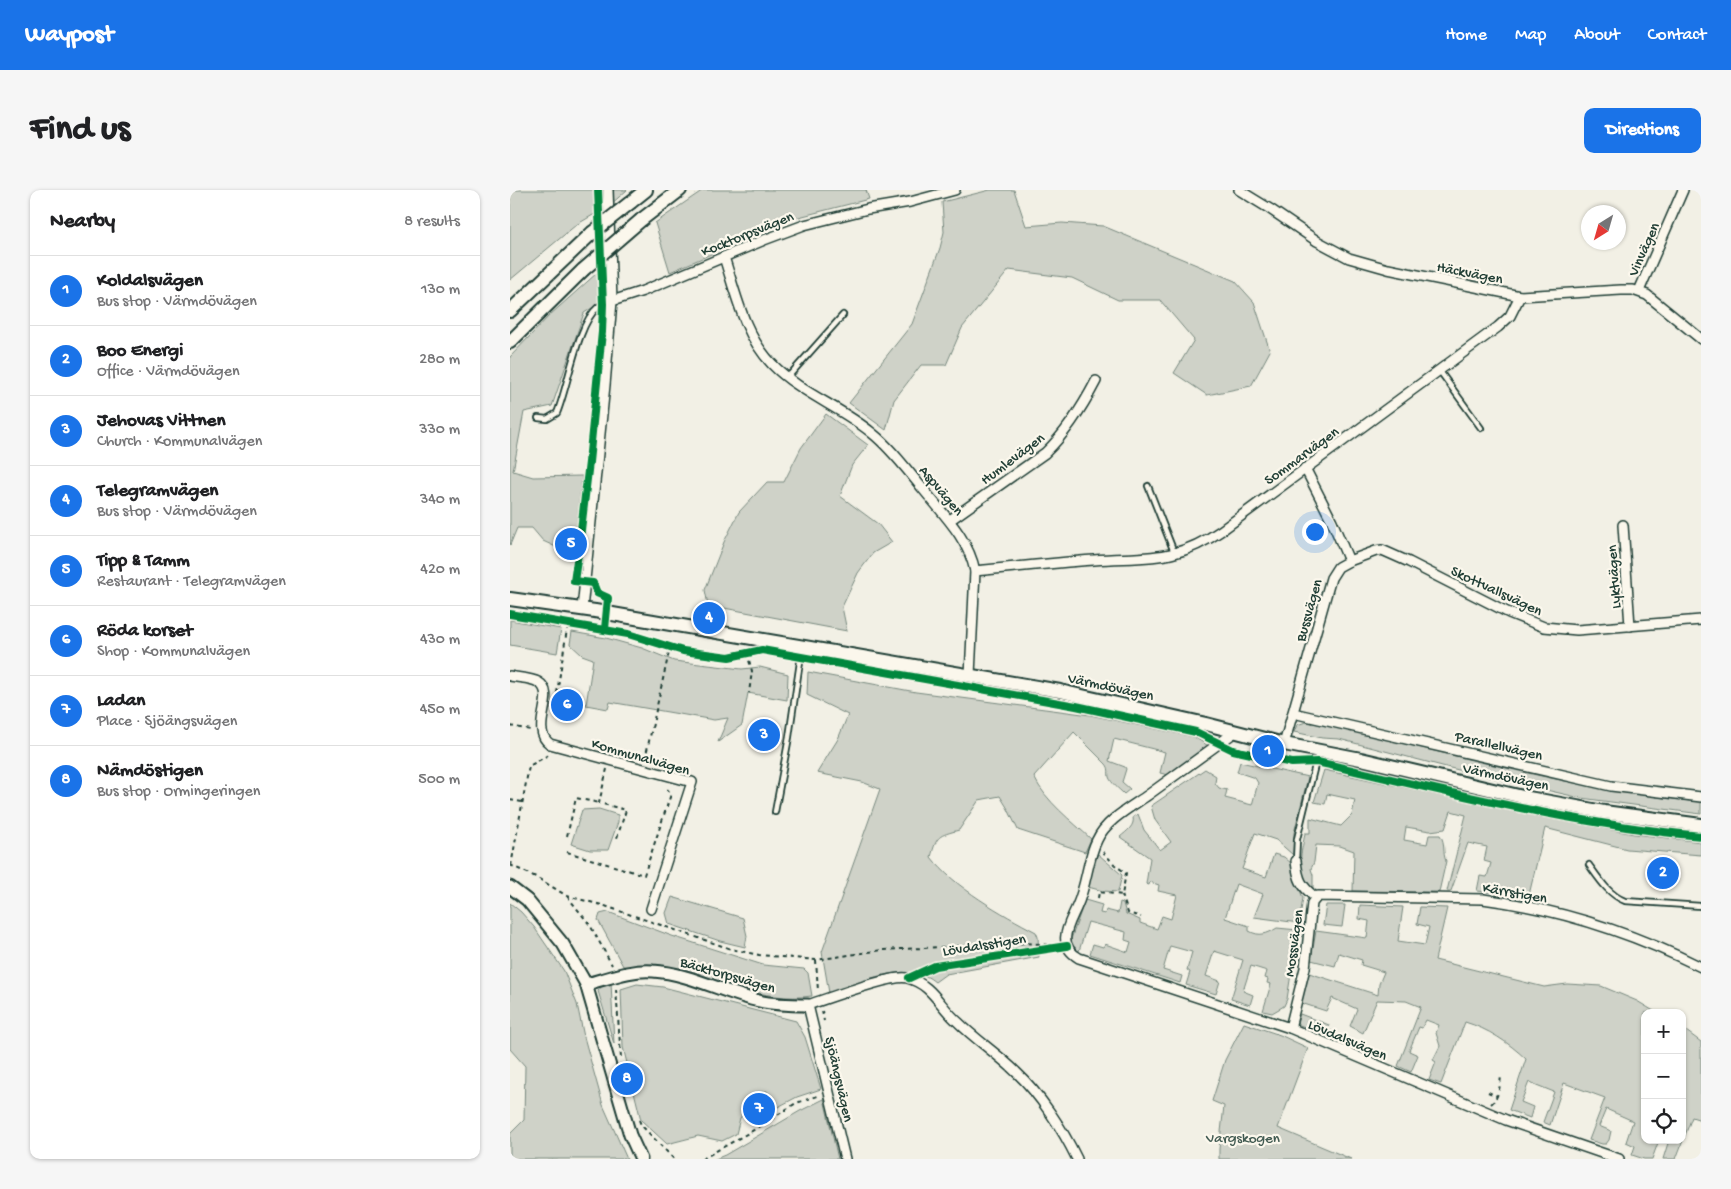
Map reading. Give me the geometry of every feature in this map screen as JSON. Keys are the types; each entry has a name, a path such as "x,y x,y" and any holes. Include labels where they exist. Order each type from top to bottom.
{"main road":[{"path":"510,300 551,263 567,253 646,190"},
{"path":"510,342 583,270 641,220 680,190"},
{"path":"510,311 567,253"},
{"name":"Värmdövägen","path":"510,599 582,609 1060,691 1319,752 1361,759 1431,777 1559,804 1701,825"}],"street":[{"path":"582,609 612,301 608,190"},
{"name":"Kocktorpsvägen","path":"612,301 643,291 804,225 868,208 910,202 955,190"},
{"name":"Häckvägen","path":"1238,190 1317,241 1349,258 1415,275 1520,296 1621,290 1639,291"},
{"name":"Vinvägen","path":"1639,291 1683,190"},
{"name":"Aspvägen","path":"724,257 747,327 772,364 788,377 872,432 891,451 950,520 966,545 975,571 970,675"},
{"path":"1639,291 1647,295 1701,339"},
{"name":"Sommarvägen","path":"975,571 1105,559 1146,558 1174,554 1190,549 1209,539 1505,321 1513,311 1520,296"},
{"name":"Humlevägen","path":"950,520 1045,453 1069,426 1096,382"},
{"path":"1305,468 1332,521 1349,561"},
{"name":"Lyktvägen","path":"1623,525 1630,626"},
{"name":"Skottvallsvägen","path":"1349,561 1382,550 1509,613 1544,627 1577,630 1701,620"},
{"name":"Bussvägen","path":"1284,744 1331,578 1338,568 1349,561"},
{"path":"510,676 537,681 544,689 546,694 541,731 543,737 550,744"},
{"name":"Parallellvägen","path":"1293,713 1611,786 1701,797"},
{"path":"1067,946 1066,932 1078,904 1094,846 1103,830 1235,732"},
{"name":"Kommunalvägen","path":"550,744 692,782 651,909"},
{"name":"Mossvägen","path":"1290,1028 1305,968 1312,903 1316,898 1301,885 1297,874 1296,861"},
{"path":"510,887 527,900 559,938 586,984 630,1135 641,1159"},
{"name":"Kärrstigen","path":"1316,898 1318,896 1483,899 1510,902 1641,939 1701,967"},
{"name":"Lövdalsvägen","path":"1067,946 1074,955 1080,958 1290,1028 1542,1134 1619,1159"},
{"name":"Bäcktorpsvägen","path":"586,984 638,971 652,971 679,976 758,1001 808,1005 884,980 906,977 925,986 934,993 957,1022 1015,1070 1036,1092 1077,1159"},
{"name":"Sjöängsvägen","path":"808,1005 845,1159"}],"lane":[{"path":"538,418 547,418 557,412 578,344 590,316 598,307 612,301"},
{"path":"788,377 843,315"},
{"path":"1439,370 1481,428"},
{"path":"1148,486 1174,554"},
{"path":"775,812 791,728 802,647"},
{"name":"Mossvägen","path":"1296,861 1297,839 1319,752"},
{"path":"1590,865 1607,889 1625,901 1701,906"}],"path":[{"path":"558,622 577,625"},
{"path":"556,695 568,623"},
{"path":"642,769 656,716 670,647"},
{"path":"737,656 751,652 752,671 749,693"},
{"path":"510,726 541,731"},
{"path":"550,744 548,754 529,766 510,865 536,877 567,896 602,905 731,949 759,955 816,960 882,950 1024,943 1067,946"},
{"path":"599,804 608,766"},
{"path":"567,852 644,875 671,794 667,789 669,781"},
{"path":"567,836 576,798 626,810 616,841"},
{"path":"510,800 523,802"},
{"path":"1101,850 1115,866 1126,873 1122,895 1128,913 1141,917"},
{"path":"1098,898 1099,892 1122,895"},
{"path":"567,896 590,925 612,964 617,987 615,990 621,1061"},
{"path":"816,960 818,991"},
{"path":"1487,1106 1495,1101 1501,1076"},
{"path":"1488,1092 1497,1096"},
{"path":"702,1159 759,1127 796,1103 823,1094"},
{"path":"637,1116 641,1125 674,1159"}],"green space":[{"path":"510,190 627,190 610,205 576,225 510,280"},
{"path":"703,190 866,190 869,199 791,219 670,272 655,223"},
{"path":"990,190 1014,190 1026,226 1062,223 1103,226 1235,281 1254,302 1270,351 1251,386 1207,395 1174,373 1194,340 1160,300 1118,300 1072,278 1009,270 962,328 946,365 921,365 894,400 886,430 849,403 912,324 944,232 942,202"},
{"path":"597,273 600,303 584,313 552,406 524,412 513,471 533,477 582,476 575,540 564,539 556,547 543,541 532,528 517,528 510,545 510,357 550,315"},
{"path":"826,414 868,445 852,465 840,496 878,524 892,542 873,553 858,573 842,607 847,631 708,605 705,590 724,542 739,512 767,482 784,482 801,448"},
{"path":"510,620 561,629 557,653 510,645"},
{"path":"572,632 606,638 642,648 674,661 742,669 760,667 788,674 787,700 748,693 742,725 718,742 728,718 714,720 610,702 608,709 586,705 593,659 582,655 570,644"},
{"path":"808,672 916,692 1090,715 1194,737 1210,747 1190,761 1188,760 1169,775 1160,773 1165,752 1114,739 1109,761 1126,769 1122,782 1130,789 1124,794 1110,779 1106,764 1074,732 1034,777 1052,803 1091,839 1085,852 1018,830 1000,796 979,800 959,830 942,835 937,840 931,857 966,890 994,909 1036,932 1039,957 946,974 935,982 926,976 914,973 889,974 864,980 829,993 822,952 880,789 862,782 817,773 838,739 848,715 807,695"},
{"path":"1306,722 1345,729 1554,779 1628,793 1701,802 1701,814 1581,798 1450,768 1339,739 1322,738 1294,732 1297,725"},
{"path":"1240,762 1308,777 1294,833 1293,855 1276,840 1255,833 1242,869 1266,877 1274,854 1284,857 1292,864 1303,898 1299,923 1254,917 1263,894 1236,884 1225,918 1249,926 1249,931 1257,934 1267,933 1277,928 1298,930 1287,999 1284,1006 1272,1013 1263,1011 1271,984 1267,983 1268,979 1265,978 1267,971 1251,966 1243,991 1253,995 1250,1005 1231,999 1243,960 1214,951 1206,976 1220,981 1216,994 1186,985 1190,972 1187,970 1192,952 1170,946 1163,970 1182,976 1180,983 1090,954 1093,944 1103,947 1105,944 1128,952 1131,942 1125,940 1126,932 1088,922 1079,951 1071,947 1070,942 1085,900 1102,905 1100,913 1105,914 1106,910 1118,913 1120,902 1123,903 1126,914 1140,920 1140,923 1157,929 1162,916 1171,919 1177,895 1158,891 1159,885 1150,882 1149,885 1146,884 1150,858 1120,837 1130,828 1133,823 1133,817 1138,814 1144,830 1160,850 1171,842 1155,820 1151,806 1205,769 1216,776 1215,783 1219,788 1227,790 1225,798 1252,805 1258,783 1255,778 1237,772"},
{"path":"1324,770 1536,816 1634,834 1701,842 1701,855 1627,849 1545,828 1528,899 1508,894 1477,891 1480,876 1487,877 1491,863 1484,861 1487,847 1468,843 1451,891 1447,891 1466,815 1451,811 1445,829 1430,831 1406,827 1404,840 1427,844 1429,835 1440,835 1443,841 1446,861 1439,892 1353,891 1354,851 1340,846 1316,845 1314,862 1311,869 1313,892 1307,885 1301,867 1305,833 1310,833 1310,818 1341,826 1352,815 1355,800 1327,794 1325,804 1314,802"},
{"path":"599,809 618,815 618,822 608,850 590,850 571,844 582,810"},
{"path":"1098,854 1122,875 1118,892 1088,887 1094,862"},
{"path":"672,897 743,918 747,936 745,947 669,924 666,913"},
{"path":"510,903 534,927 564,971 577,1004 603,1105 627,1159 510,1159 510,1134 524,1120 525,1066 510,1049"},
{"path":"1326,905 1345,905 1342,927 1323,925"},
{"path":"1360,905 1403,907 1398,941 1425,945 1429,927 1417,924 1420,907 1447,908 1435,960 1544,987 1567,984 1601,986 1637,1001 1650,1009 1641,1009 1641,1144 1658,1144 1652,1159 1644,1159 1632,1155 1635,1146 1626,1142 1633,1121 1606,1109 1599,1126 1611,1131 1609,1140 1606,1144 1602,1144 1589,1140 1605,1098 1564,1083 1550,1125 1543,1122 1554,1092 1529,1082 1521,1102 1533,1107 1530,1118 1509,1110 1526,1059 1505,1042 1482,1028 1465,1022 1441,1084 1429,1080 1436,1062 1433,1060 1440,1046 1436,1033 1439,1025 1426,1020 1422,1028 1419,1027 1409,1051 1418,1055 1411,1072 1398,1066 1421,1007 1406,1001 1377,1000 1363,1033 1350,1026 1357,1009 1332,998 1326,1011 1301,1003 1309,973 1378,995 1379,984 1384,972 1361,965 1362,960 1339,953 1335,966 1311,960 1316,931 1367,938 1369,921 1359,919"},
{"path":"608,912 672,936 763,965 804,969 808,973 812,996 775,996 757,993 687,972 663,967 623,966 598,920 600,914"},
{"path":"611,982 614,1044 598,991 603,985"},
{"path":"637,984 663,987 796,1021 805,1037 821,1089 797,1097 774,1109 768,1099 767,1091 750,1095 746,1103 746,1111 740,1118 736,1134 722,1141 698,1136 667,1144 641,1120 623,1047 621,989"},
{"path":"1300,1014 1329,1025 1325,1035 1297,1024"},
{"name":"Vargskogen","path":"1244,1023 1280,1035 1308,1048 1278,1128 1351,1159 1219,1159 1224,1106 1212,1101 1225,1060"},
{"path":"1686,1031 1701,1042 1701,1120 1692,1117 1686,1133"},
{"path":"824,1099 838,1159 715,1159 725,1155"},
{"path":"1668,1144 1682,1144 1676,1159 1663,1159"}],"cycle path":[{"path":"598,190 603,304 602,332 589,462 574,581 593,583 597,593 608,598 605,629"},
{"path":"510,614 628,634 683,651 729,657 762,650 1076,706 1196,732 1233,750 1292,763 1317,762 1556,815 1652,831 1701,836"},
{"name":"Lövdalsstigen","path":"909,978 935,966 1067,946"}],"place":[{"name":"Tipp & Tamm","path":"571,544"},
{"name":"Telegramvägen","path":"709,618"},
{"name":"Röda korset","path":"567,705"},
{"name":"Jehovas Vittnen","path":"764,735"},
{"name":"Koldalsvägen","path":"1268,751"},
{"name":"Boo Energi","path":"1663,873"},
{"name":"Nämdöstigen","path":"627,1079"},
{"name":"Ladan","path":"759,1109"}]}
